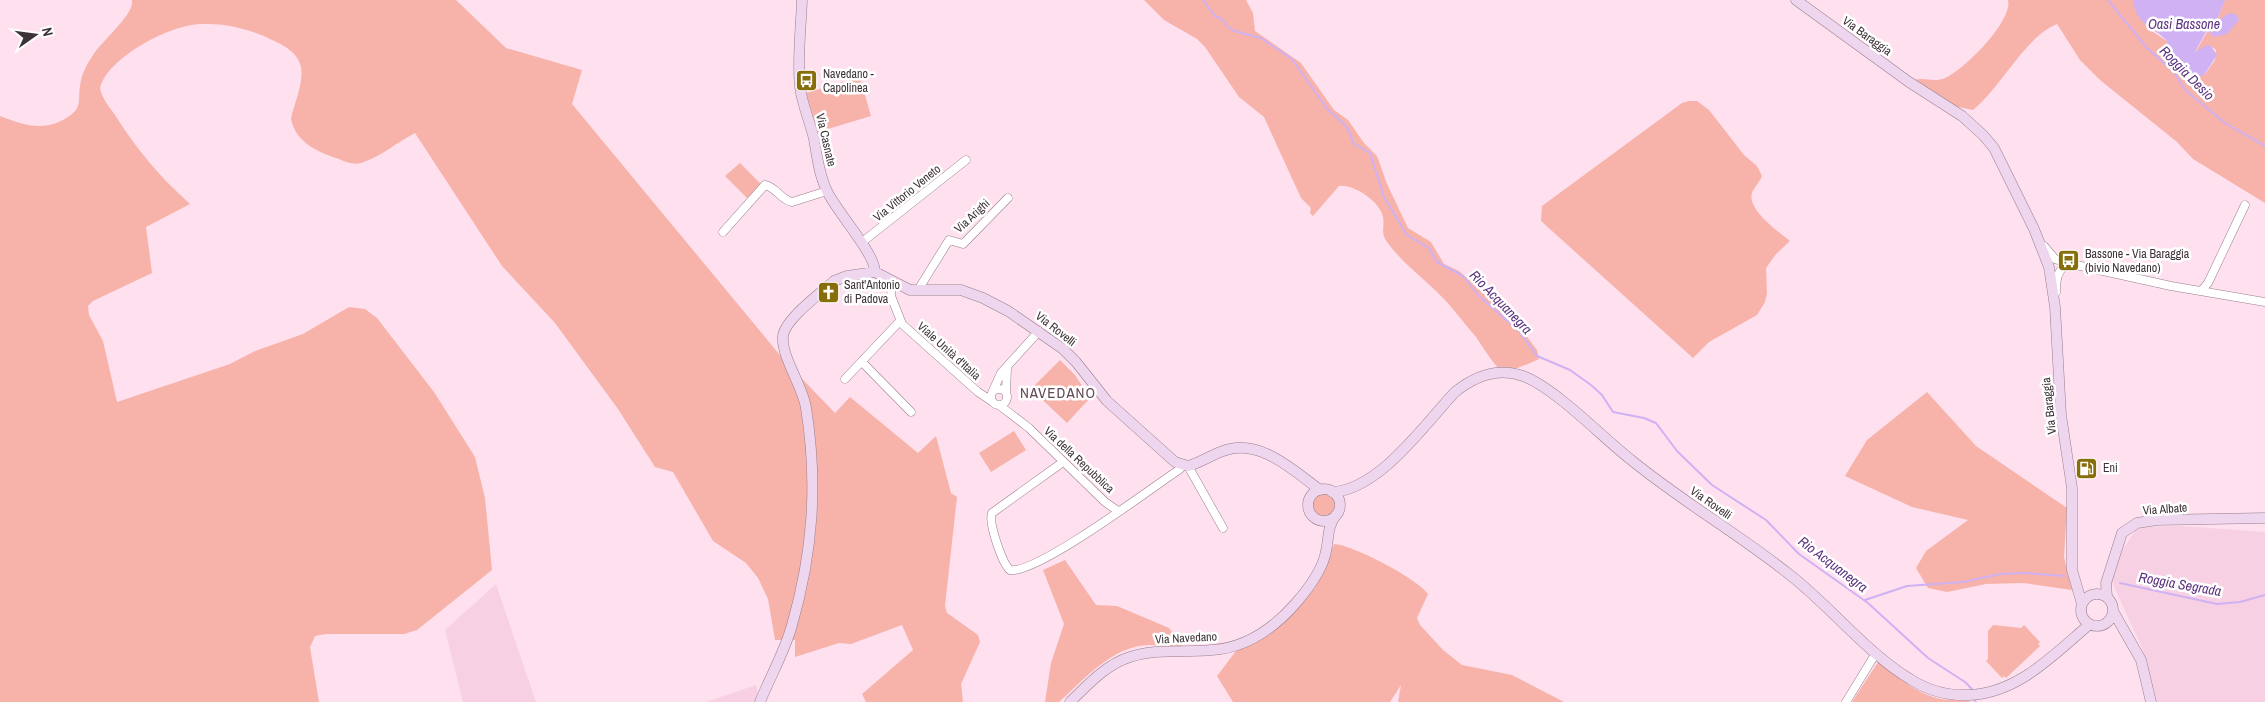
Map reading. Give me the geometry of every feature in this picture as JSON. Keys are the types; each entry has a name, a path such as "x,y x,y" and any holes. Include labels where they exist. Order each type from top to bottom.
{"street":[{"name":"Via Casnate","path":"802,0 800,90 827,191 875,267 875,272"},
{"name":"Via Baraggia","path":"1796,0 1909,82 1962,116 1983,135 1994,148 2034,229 2048,253 2055,259 2171,286 2265,302"},
{"name":"Via Vittorio Veneto","path":"861,244 966,160"},
{"path":"723,232 765,185 771,186 788,201 792,202 827,191"},
{"name":"Via Arighi","path":"918,290 949,240 963,244 1008,198"},
{"path":"2202,290 2208,283 2246,205"},
{"name":"Via Baraggia","path":"2034,229 2049,267 2056,307 2061,415 2072,488 2071,557 2082,604"},
{"path":"2049,267 2067,263"},
{"path":"2056,307 2056,277 2060,269 2067,263"},
{"path":"760,702 792,627 810,547 813,520 813,490 806,408 786,350 783,337 784,331 787,324 834,281 847,276 875,272"},
{"name":"Via Rovelli","path":"875,272 910,290 950,289 971,293 1008,311 1039,331 1076,362 1106,401 1185,466 1224,528"},
{"name":"Viale Unità d'Italia","path":"892,281 891,296 900,321 978,392 1010,412"},
{"path":"845,379 900,321"},
{"path":"1006,396 996,404 992,393 1001,374 1039,331"},
{"path":"862,362 911,412"},
{"path":"1007,366 1006,396 1010,412"},
{"name":"Via Rovelli","path":"1337,511 1341,500 1352,488 1384,469 1466,384 1488,374 1500,372 1522,376 1542,386 1632,461 1790,574 1826,604 1876,653 1909,679 1925,687 1968,695 1996,690 2021,680 2069,641 2095,625"},
{"path":"992,393 997,389 1006,396"},
{"name":"Via della Repubblica","path":"1010,412 1105,502 1118,511 1185,466"},
{"path":"1185,466 1224,450 1246,448 1268,454 1320,490 1332,492 1338,500 1337,511 1326,521 1315,519"},
{"path":"1063,462 996,508 990,517 1004,563 1010,570 1021,570 1072,543 1118,511"},
{"path":"1302,476 1308,484 1308,510 1323,528 1327,544"},
{"name":"Via Rovelli","path":"1332,492 1352,488"},
{"path":"1309,499 1315,492 1320,490"},
{"name":"Via Navedano","path":"1070,702 1103,670 1129,657 1157,651 1223,649 1255,638 1281,618 1304,593 1322,563 1327,544 1328,530 1337,511"},
{"name":"Via Albate","path":"2099,595 2106,583 2122,533 2138,523 2157,520 2265,518"},
{"path":"2076,584 2084,592 2099,595 2113,611 2141,660 2151,702"},
{"path":"2099,595 2084,600 2082,616 2095,625 2108,627 2130,642"},
{"path":"2095,625 2109,620 2113,611"},
{"name":"Via Rovelli","path":"2069,641 2082,616"},
{"path":"1846,702 1876,653"}],"shaded area":[{"path":"132,0 456,0 506,48 582,70 572,104 784,360 835,413 850,397 918,453 936,436 951,493 957,497 945,606 947,613 978,635 980,642 961,684 963,702 866,702 862,694 913,650 902,625 851,644 839,643 795,657 795,640 775,640 768,599 758,578 746,563 713,541 673,472 655,467 618,409 555,323 502,266 415,133 375,157 358,164 347,162 316,150 298,134 291,119 302,73 299,62 294,54 281,44 238,27 202,24 189,25 174,30 142,44 115,65 105,76 100,88 102,96 140,151 169,184 190,204 146,227 152,273 93,301 88,306 89,315 103,341 117,402 230,364 255,351 303,334 349,307 365,309 377,318 434,392 475,457 485,498 492,570 417,630 404,634 326,634 315,636 310,647 319,702 0,702 0,116 27,125 45,126 63,120 72,114 77,108 83,74 91,58 128,13 132,6"},
{"path":"1144,0 1246,0 1253,13 1255,31 1301,63 1334,110 1348,120 1364,143 1377,156 1387,184 1408,228 1431,242 1444,264 1459,271 1516,322 1537,350 1539,359 1511,370 1499,369 1447,302 1392,249 1384,236 1381,211 1365,195 1351,188 1339,186 1313,216 1310,213 1311,208 1301,198 1264,117 1239,97 1205,47 1197,39 1164,20"},
{"path":"2008,0 2133,0 2147,28 2167,41 2166,50 2177,65 2188,64 2205,74 2215,60 2216,50 2211,46 2195,53 2208,30 2216,22 2225,0 2265,0 2265,203 2193,159 2177,142 2100,80 2080,60 2057,24 2045,30 2034,40 1984,100 1973,110 1954,106 1909,83 1918,79 1940,80 1964,65 1986,44 1995,32 2008,9"},
{"path":"860,77 871,116 818,132 806,93"},
{"path":"1697,101 1709,110 1744,155 1757,166 1762,176 1752,193 1754,206 1765,220 1790,241 1776,254 1766,268 1767,294 1765,302 1757,315 1709,342 1693,358 1541,221 1542,206 1682,103"},
{"path":"740,163 761,184 748,199 725,176"},
{"path":"1060,360 1075,375 1090,398 1067,423 1031,389"},
{"path":"1927,392 1976,446 2067,508 2064,557 2072,590 2024,583 1986,584 1947,592 1928,588 1916,568 1926,551 1968,520 1912,507 1845,476 1867,440"},
{"path":"1014,431 1026,450 991,472 979,453"},
{"path":"1324,494 1334,501 1335,505 1328,515 1324,516 1314,509 1313,505 1320,495"},
{"path":"2182,526 2265,532 2265,702 2156,702 2143,650 2110,578 2118,556 2138,527"},
{"path":"1334,544 1369,556 1399,572 1422,588 1428,594 1417,618 1420,625 1443,650 1462,665 1512,675 1564,702 1398,702 1401,685 1390,702 1233,702 1217,676 1236,651 1255,643 1277,628 1315,588"},
{"path":"1065,560 1096,605 1117,606 1169,628 1184,648 1149,645 1123,651 1100,665 1059,702 1045,702 1051,663 1064,624 1043,570"},
{"path":"496,584 536,702 463,702 445,630"},
{"path":"1993,625 2021,628 2024,625 2040,642 2038,644 2040,646 2006,678 2004,676 2002,678 1986,661 1988,659 1988,631"},
{"path":"1878,662 1908,684 1932,697 1972,702 1852,702"},
{"path":"756,685 759,696 756,702 706,702"}],"water":[{"name":"Oasi Bassone","path":"2133,0 2225,0 2216,22 2229,13 2237,15 2239,20 2227,34 2214,37 2207,30 2195,52 2207,45 2211,46 2217,55 2204,75 2196,77 2190,71 2188,64 2177,65 2168,62 2167,41 2142,21 2135,9"}],"waterway":[{"name":"Rio Acquanegra","path":"1203,0 1215,16 1222,19 1234,31 1261,38 1292,59 1328,110 1347,127 1354,144 1370,153 1384,197 1407,235 1429,248 1437,262 1463,276 1479,296 1519,331 1537,356 1570,370 1591,385 1602,395 1613,412 1644,418 1656,423 1677,451 1712,485 1766,520 1799,554 1868,603 1928,658 1965,682 1972,689"},
{"name":"Roggia Desio","path":"2108,0 2147,48 2174,72 2185,90 2225,123 2265,146"},
{"path":"1865,600 1907,586 1963,582 2000,574 2026,573 2064,576"},
{"name":"Roggia Segrada","path":"2120,583 2217,604 2240,602 2265,595"}],"place":[{"name":"Navedano - Capolinea","path":"807,81"},
{"name":"Bassone - Via Baraggia (bivio Navedano)","path":"2069,261"},
{"name":"Sant'Antonio di Padova","path":"828,292"},
{"name":"Eni","path":"2087,468"}],"district":[{"name":"NAVEDANO","path":"1058,393"}]}
